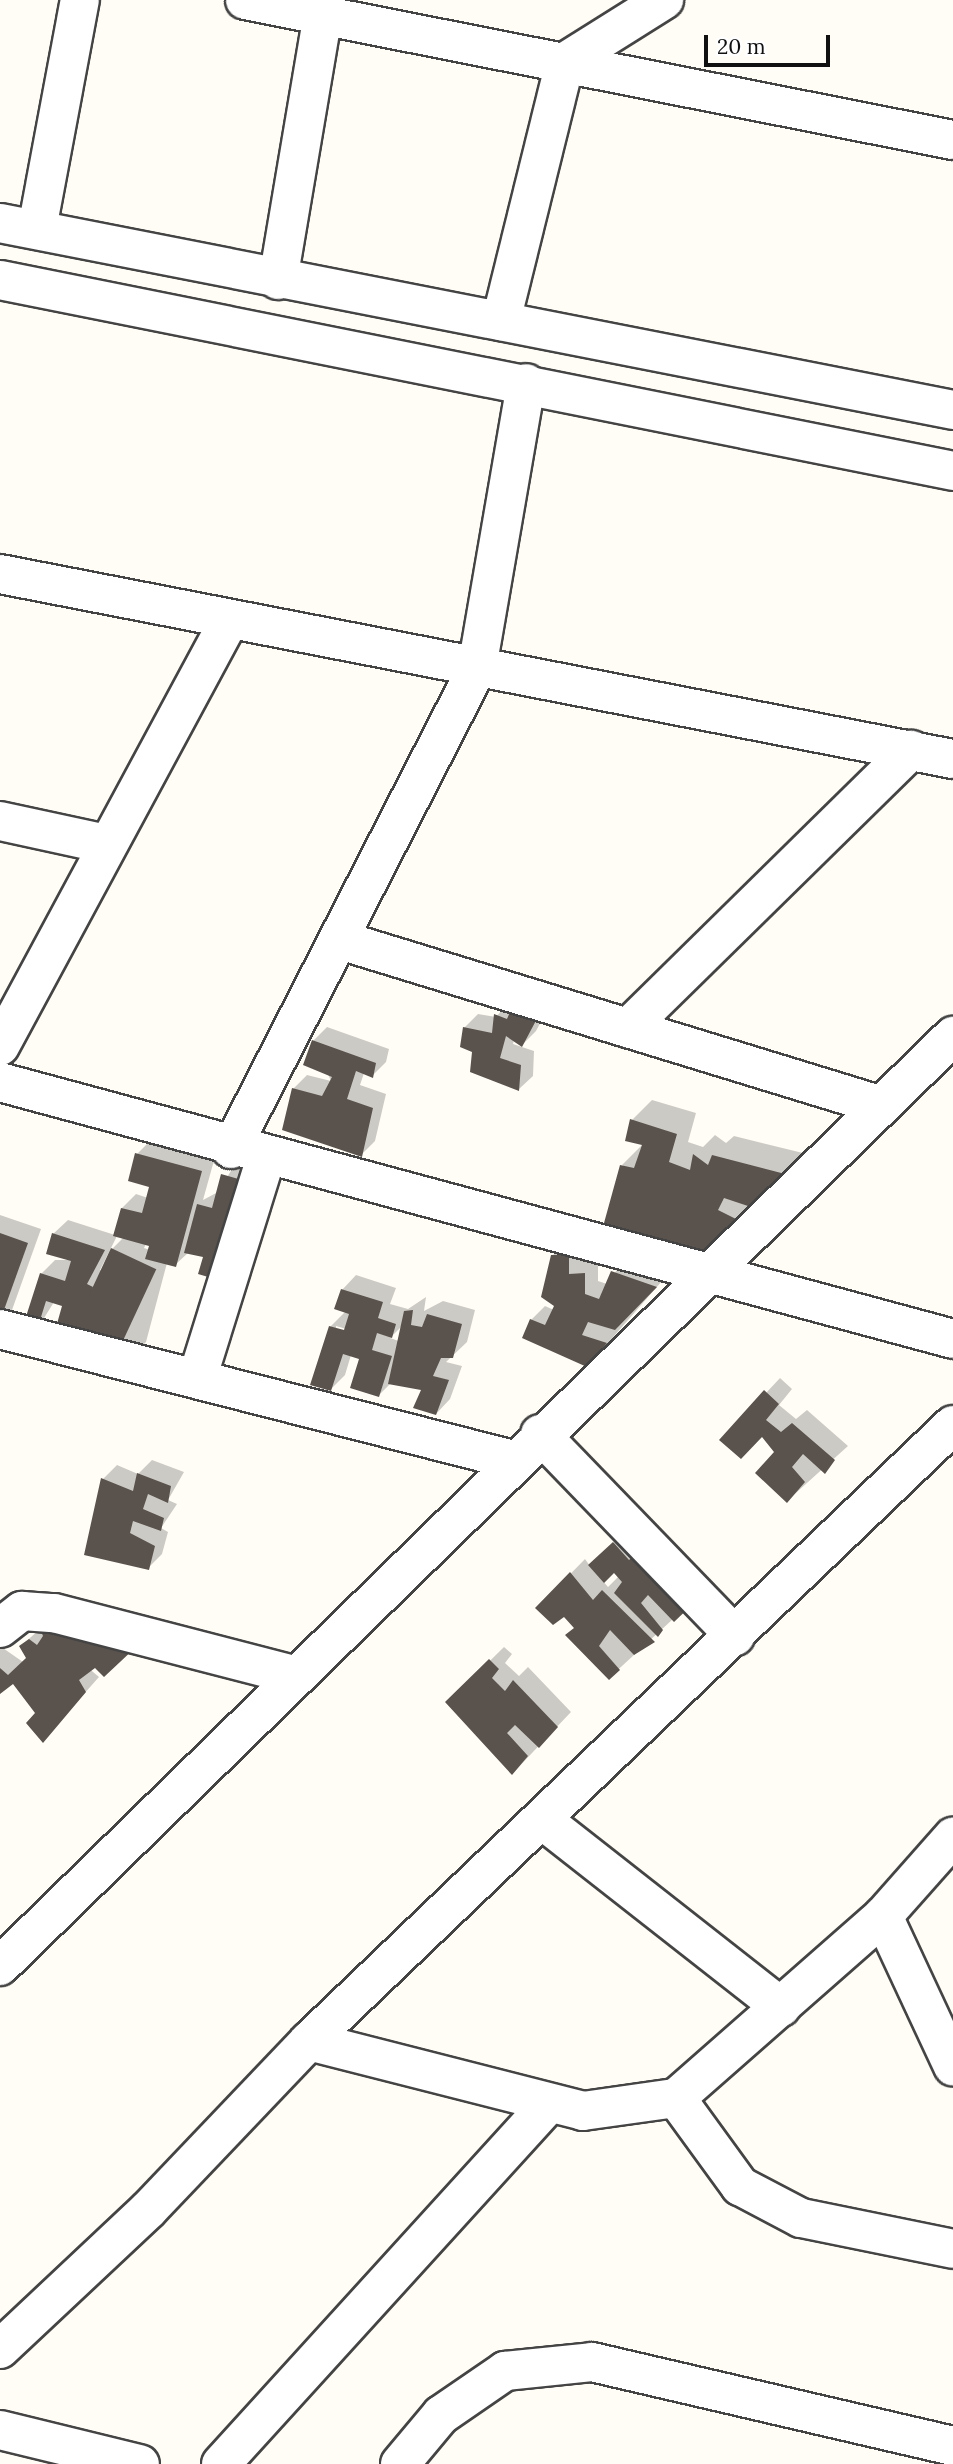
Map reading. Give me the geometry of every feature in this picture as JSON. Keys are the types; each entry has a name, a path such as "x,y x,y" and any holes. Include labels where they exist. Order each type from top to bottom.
{"street":[{"path":"80,0 18,226 278,280 953,410"},
{"path":"245,0 953,141"},
{"path":"501,321 565,62 664,0"},
{"path":"278,280 323,15"},
{"path":"0,280 526,383 953,471"},
{"path":"197,1379 249,1154 340,940 477,668 526,383"},
{"path":"0,574 953,759"},
{"path":"0,1046 106,844 229,620"},
{"path":"628,1028 911,750"},
{"path":"0,821 106,844"},
{"path":"340,940 880,1105"},
{"path":"0,1966 527,1447 953,1036"},
{"path":"0,1082 249,1154 953,1339"},
{"path":"0,1329 197,1379 527,1447 735,1636"},
{"path":"0,2349 149,2209 309,2040 545,1822 953,1424"},
{"path":"0,1628 22,1611 54,1613 294,1675"},
{"path":"545,1822 781,2007"},
{"path":"309,2040 583,2111 676,2098 883,1916 953,1837"},
{"path":"883,1916 953,2066"},
{"path":"676,2098 740,2186 801,2218 953,2249"},
{"path":"221,2464 549,2103"},
{"path":"400,2464 472,2389 505,2371 579,2363 953,2447"},
{"path":"0,2430 140,2464"},
{"path":"901,2464 953,2447"}],"building":[{"path":"515,1000 540,1013 522,1047 506,1036 500,1058 521,1065 519,1091 470,1072 472,1052 460,1047 463,1027 492,1033 494,1014 507,1019"},
{"path":"312,1040 376,1063 373,1078 356,1071 347,1099 373,1108 362,1157 282,1130 292,1088 322,1096 332,1077 303,1065"},
{"path":"630,1119 677,1134 669,1162 690,1170 693,1154 708,1165 712,1155 789,1175 757,1209 724,1198 718,1210 746,1224 714,1256 604,1223 620,1165 634,1168 642,1145 625,1141"},
{"path":"135,1153 202,1171 176,1267 145,1259 149,1246 113,1236 121,1208 142,1213 149,1187 128,1181"},
{"path":"221,1174 249,1182 222,1281 198,1274 203,1257 184,1253 197,1204 212,1208"},
{"path":"0,1233 28,1243 0,1321"},
{"path":"52,1233 105,1250 87,1284 93,1287 76,1345 53,1338 62,1306 46,1301 36,1333 22,1329 40,1273 65,1281 71,1261 46,1254"},
{"path":"111,1248 156,1269 114,1361 68,1340"},
{"path":"551,1255 569,1255 569,1274 585,1273 585,1294 599,1299 611,1271 657,1287 615,1330 588,1322 582,1335 607,1343 587,1367 522,1338 530,1319 545,1325 554,1306 541,1297"},
{"path":"341,1289 383,1302 378,1318 396,1324 392,1338 377,1333 372,1350 392,1356 379,1397 350,1388 359,1359 343,1354 331,1391 310,1385 329,1326 344,1330 349,1314 334,1309"},
{"path":"413,1310 411,1325 422,1327 427,1314 462,1324 453,1358 441,1358 433,1376 449,1380 436,1415 413,1408 421,1390 388,1384 404,1311"},
{"path":"764,1390 779,1404 766,1420 781,1432 792,1423 835,1460 825,1474 803,1454 792,1467 805,1482 787,1503 755,1473 774,1452 762,1437 741,1459 719,1440"},
{"path":"137,1473 171,1486 168,1503 148,1494 143,1509 164,1518 161,1531 133,1521 130,1533 155,1546 149,1570 84,1555 101,1478 133,1491"},
{"path":"613,1542 629,1560 646,1545 698,1599 674,1622 648,1595 641,1603 663,1630 658,1637 614,1593 622,1582 614,1573 604,1583 588,1565"},
{"path":"570,1572 593,1600 602,1590 655,1642 634,1655 610,1630 599,1646 620,1670 609,1680 565,1635 574,1628 564,1617 553,1625 535,1608"},
{"path":"36,1619 136,1647 104,1677 95,1668 79,1680 86,1692 43,1743 26,1723 35,1713 13,1684 0,1694 0,1668 8,1675 26,1658 19,1646 29,1639 37,1645 43,1636"},
{"path":"489,1659 499,1669 492,1678 505,1691 513,1680 558,1727 539,1748 515,1725 507,1733 528,1756 512,1775 445,1702"}]}
